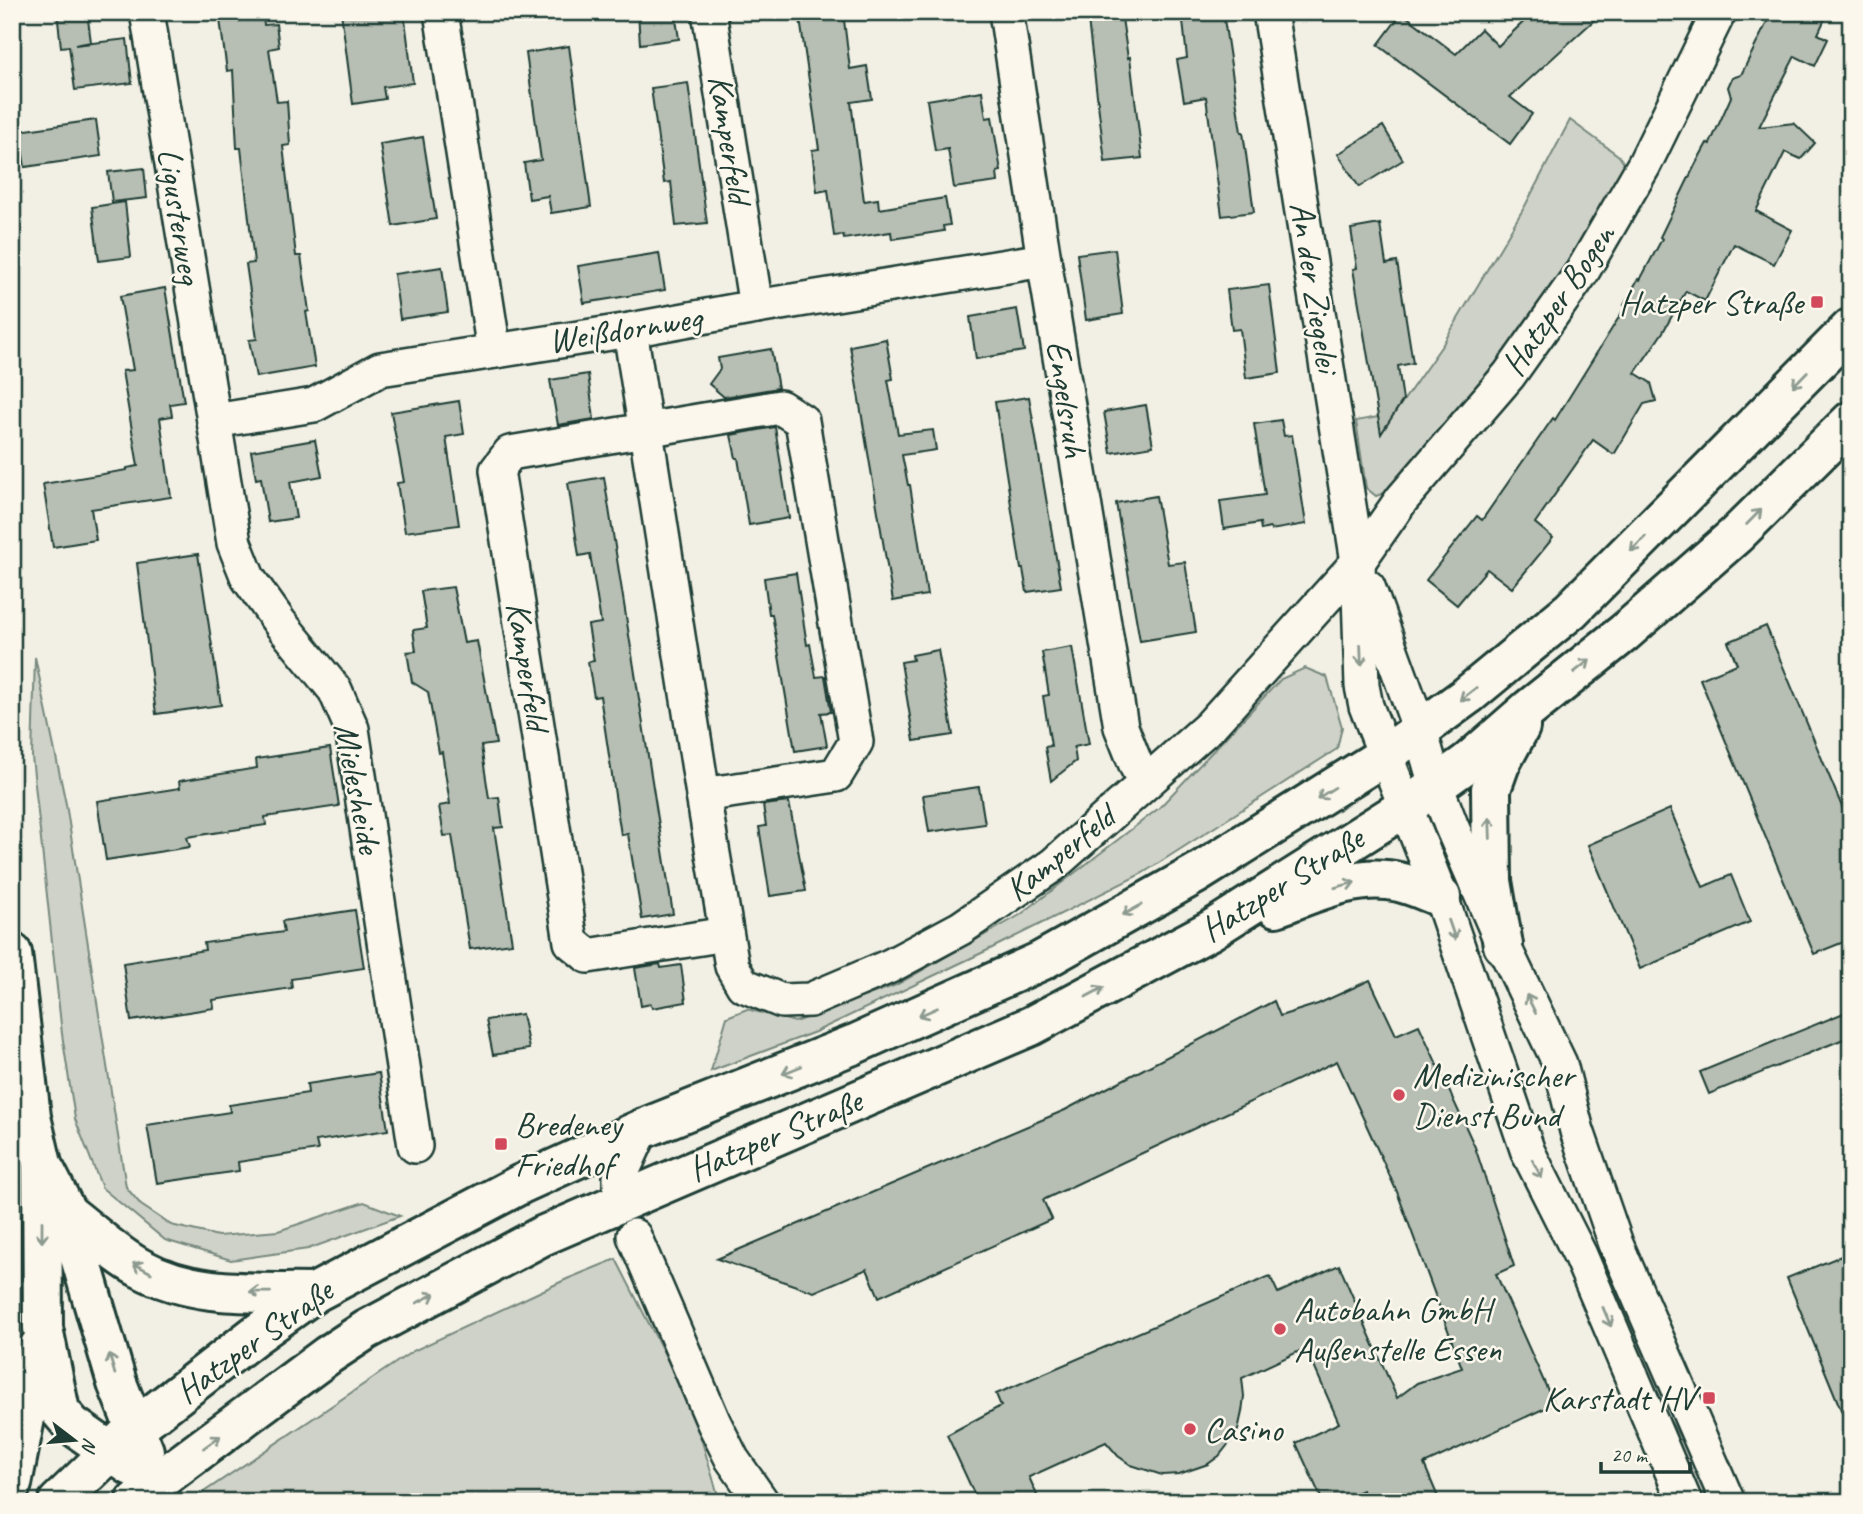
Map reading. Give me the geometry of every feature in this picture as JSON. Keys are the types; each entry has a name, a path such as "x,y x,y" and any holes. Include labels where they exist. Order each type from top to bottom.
{"main road":[{"name":"Hatzper Straße","path":"58,1502 122,1440 254,1336 314,1293 521,1184 642,1129 855,1044 1041,961 1196,874 1384,756 1468,695 1571,610 1851,328"},
{"name":"Hatzper Straße","path":"146,1492 328,1354 366,1330 542,1236 627,1219 1035,1024 1211,930 1404,808 1468,763 1736,535 1851,421"},
{"path":"1503,945 1492,881 1491,789 1500,764 1529,709"},
{"path":"1211,930 1314,893 1367,879 1399,881 1441,897"},
{"path":"12,953 22,1121 67,1213 117,1383 122,1440 146,1492"},
{"path":"42,1164 43,1328 60,1411 72,1425 122,1440"},
{"path":"67,1213 138,1267 169,1282 206,1291 314,1293"},
{"path":"12,1485 43,1328"}],"street":[{"name":"Ligusterweg","path":"147,12 214,421"},
{"path":"441,12 494,351"},
{"name":"Kamperfeld","path":"709,12 756,307"},
{"name":"Engelsruh","path":"1006,12 1121,727 1145,782"},
{"name":"An der Ziegelei","path":"1270,12 1358,562 1362,686 1384,756 1441,897 1528,1152 1580,1255 1685,1502"},
{"name":"Hatzper Bogen","path":"1358,562 1402,499 1509,375 1582,272 1644,165 1719,12"},
{"name":"Weißdornweg","path":"214,421 314,405 380,369 1044,260"},
{"name":"Kamperfeld","path":"630,330 732,966 743,985 782,1001 810,1000 890,966 961,929 1053,865 1210,726 1358,562"},
{"name":"Kamperfeld","path":"703,795 836,775 856,742 802,421 780,407 510,453 497,470 571,942 588,956 726,934"},
{"name":"Mielesheide","path":"214,421 234,543 248,578 280,623 335,690 352,729 415,1146"},
{"name":"An der Ziegelei","path":"1358,562 1420,730 1436,786 1503,945 1560,1064 1577,1131 1616,1244 1728,1502"},
{"name":"Hatzper Straße","path":"627,1219 620,1177 642,1129"},
{"path":"627,1219 714,1423 732,1459 762,1502"}],"shaded area":[{"path":"1570,120 1619,156 1625,165 1541,310 1496,369 1390,491 1376,496 1366,488 1356,421 1394,414 1443,344 1525,206"},
{"path":"35,657 66,804 126,1187 141,1205 171,1225 218,1236 278,1231 364,1202 400,1216 308,1249 231,1260 165,1240 102,1188 75,1119 62,1034 32,757"},
{"path":"1305,668 1327,677 1342,727 1337,749 1143,873 815,1032 711,1071 727,1017 747,1009 795,1022 896,985 1020,915 1159,808 1281,679"},
{"path":"616,1259 692,1408 720,1502 189,1502 413,1351"},
{"path":"1669,1419 1697,1469 1707,1502 1702,1502 1663,1421"}],"building":[{"path":"57,12 87,12 91,42 75,45 127,39 132,83 75,90 69,46 61,47"},
{"path":"219,12 262,12 264,25 276,24 279,47 269,49 277,102 287,101 290,145 283,146 296,256 301,256 315,367 256,377 249,340 257,339 246,264 254,263 241,148 237,148 233,70 227,71"},
{"path":"341,12 404,12 413,83 383,87 385,99 353,104"},
{"path":"638,12 675,12 679,39 640,44"},
{"path":"799,12 843,12 850,69 867,66 872,99 851,102 864,201 878,199 879,209 945,198 950,225 943,226 944,231 892,239 891,232 844,239 843,235 834,236 828,190 817,192 812,150 819,149"},
{"path":"1087,12 1121,12 1128,58 1130,57 1142,158 1105,162"},
{"path":"1182,12 1223,12 1254,212 1222,216 1206,97 1184,101 1177,60 1187,58"},
{"path":"1534,12 1603,12 1510,97 1532,114 1510,144 1378,45 1402,13 1456,54 1481,29 1498,46"},
{"path":"1772,12 1828,12 1818,34 1828,39 1815,66 1795,56 1759,127 1794,123 1815,143 1801,159 1785,152 1756,211 1792,230 1774,264 1734,244 1705,301 1686,291 1663,332 1635,373 1651,383 1656,401 1644,404 1615,453 1593,440 1535,523 1553,538 1512,588 1487,569 1457,605 1426,580 1477,516 1482,520 1553,418 1555,420 1626,306 1624,305 1662,239 1660,237 1695,165 1707,143 1710,144 1731,97 1728,87 1732,78 1741,75"},
{"path":"569,46 591,207 551,213 548,196 529,199 524,163 541,160 526,53"},
{"path":"688,83 707,223 676,226 671,182 664,183 651,88"},
{"path":"982,91 986,118 992,117 1001,171 997,172 998,182 954,188 948,149 935,151 927,100"},
{"path":"96,120 101,156 25,167 19,131"},
{"path":"1383,126 1403,160 1359,187 1338,154"},
{"path":"423,137 436,219 393,226 380,144"},
{"path":"144,168 147,198 112,202 108,172"},
{"path":"125,202 131,257 99,261 92,207"},
{"path":"1380,224 1386,264 1397,262 1413,363 1398,366 1403,400 1381,434 1353,269 1357,268 1351,229"},
{"path":"1115,249 1123,314 1086,320 1077,254"},
{"path":"659,253 665,290 584,303 578,266"},
{"path":"442,267 448,312 400,319 394,274"},
{"path":"1269,285 1280,373 1246,378 1240,329 1232,330 1227,290"},
{"path":"165,288 184,402 170,404 172,416 160,418 171,497 91,509 96,540 53,547 43,484 138,466 122,371 133,370 120,296"},
{"path":"1017,309 1024,351 976,359 970,317"},
{"path":"886,339 893,379 888,380 898,434 933,430 936,450 902,455 910,485 927,595 893,601 850,346"},
{"path":"771,349 778,388 724,397 709,384 720,369 718,358"},
{"path":"588,374 594,419 558,425 550,380"},
{"path":"1029,397 1061,587 1027,592 995,402"},
{"path":"459,401 464,434 446,437 459,525 405,532 397,483 404,482 391,412"},
{"path":"1146,405 1153,446 1111,453 1104,412"},
{"path":"1281,420 1284,436 1292,435 1306,524 1271,530 1261,530 1260,523 1224,529 1220,501 1265,495 1254,424"},
{"path":"775,427 789,518 749,525 738,458 731,435"},
{"path":"315,440 322,476 290,482 296,518 268,522 261,478 256,479 251,451"},
{"path":"604,477 673,914 642,919 628,834 621,835 600,696 594,697 588,662 594,661 588,625 601,623 590,554 579,556 568,483"},
{"path":"1156,496 1168,564 1185,562 1196,632 1140,641 1116,503"},
{"path":"198,554 221,705 156,714 137,563"},
{"path":"796,573 807,645 810,644 816,677 825,676 831,712 821,713 827,746 795,751 764,578"},
{"path":"453,587 464,643 477,641 496,744 481,746 489,798 499,797 503,827 494,828 512,943 470,949 452,835 444,836 439,806 450,804 442,752 439,753 428,692 412,682 407,652 416,651 413,630 427,628 421,591"},
{"path":"1766,626 1851,828 1851,939 1814,954 1700,679 1737,664 1728,642"},
{"path":"1072,647 1089,744 1074,747 1076,761 1051,781 1045,747 1051,746 1043,696 1049,695 1042,652"},
{"path":"938,650 953,735 914,741 901,662 913,660 912,655"},
{"path":"330,748 339,806 265,817 266,825 187,837 190,847 106,860 97,801 180,788 179,781 257,768 256,759"},
{"path":"979,787 985,824 929,832 923,795"},
{"path":"789,802 806,891 770,896 759,827 766,826 763,805"},
{"path":"1670,809 1703,887 1731,875 1750,922 1640,969 1588,845"},
{"path":"355,910 364,968 291,979 292,988 213,1000 214,1008 131,1021 123,963 205,950 204,943 284,932 282,921"},
{"path":"660,964 661,968 681,965 686,1002 652,1008 651,1004 641,1006 635,968"},
{"path":"1370,980 1396,1035 1419,1025 1475,1147 1514,1266 1496,1274 1554,1404 1424,1464 1440,1502 1367,1502 1362,1490 1337,1502 1323,1502 1296,1443 1339,1423 1306,1348 1242,1378 1244,1396 1238,1430 1219,1456 1208,1464 1179,1474 1162,1475 1131,1465 1118,1456 1106,1442 1029,1477 1040,1502 978,1502 947,1435 1001,1406 996,1394 1270,1276 1278,1293 1339,1265 1397,1398 1417,1383 1462,1368 1397,1192 1337,1061 1043,1200 1052,1219 879,1297 867,1269 814,1292 717,1259 1065,1110 1274,1001 1280,1016 1318,1004"},
{"path":"1851,1010 1851,1036 1709,1094 1700,1072"},
{"path":"522,1014 529,1049 493,1055 486,1020"},
{"path":"379,1073 388,1130 316,1141 318,1150 238,1162 239,1171 157,1183 147,1125 230,1112 229,1105 308,1093 307,1084"},
{"path":"1851,1252 1851,1432 1850,1432 1787,1278"}],"place":[{"name":"Hatzper Straße","path":"1817,302"},
{"name":"Medizinischer Dienst Bund","path":"1399,1095"},
{"name":"Bredeney Friedhof","path":"501,1144"},
{"name":"Autobahn GmbH Außenstelle Essen","path":"1280,1329"},
{"name":"Karstadt HV","path":"1709,1398"},
{"name":"Casino","path":"1190,1429"}]}
